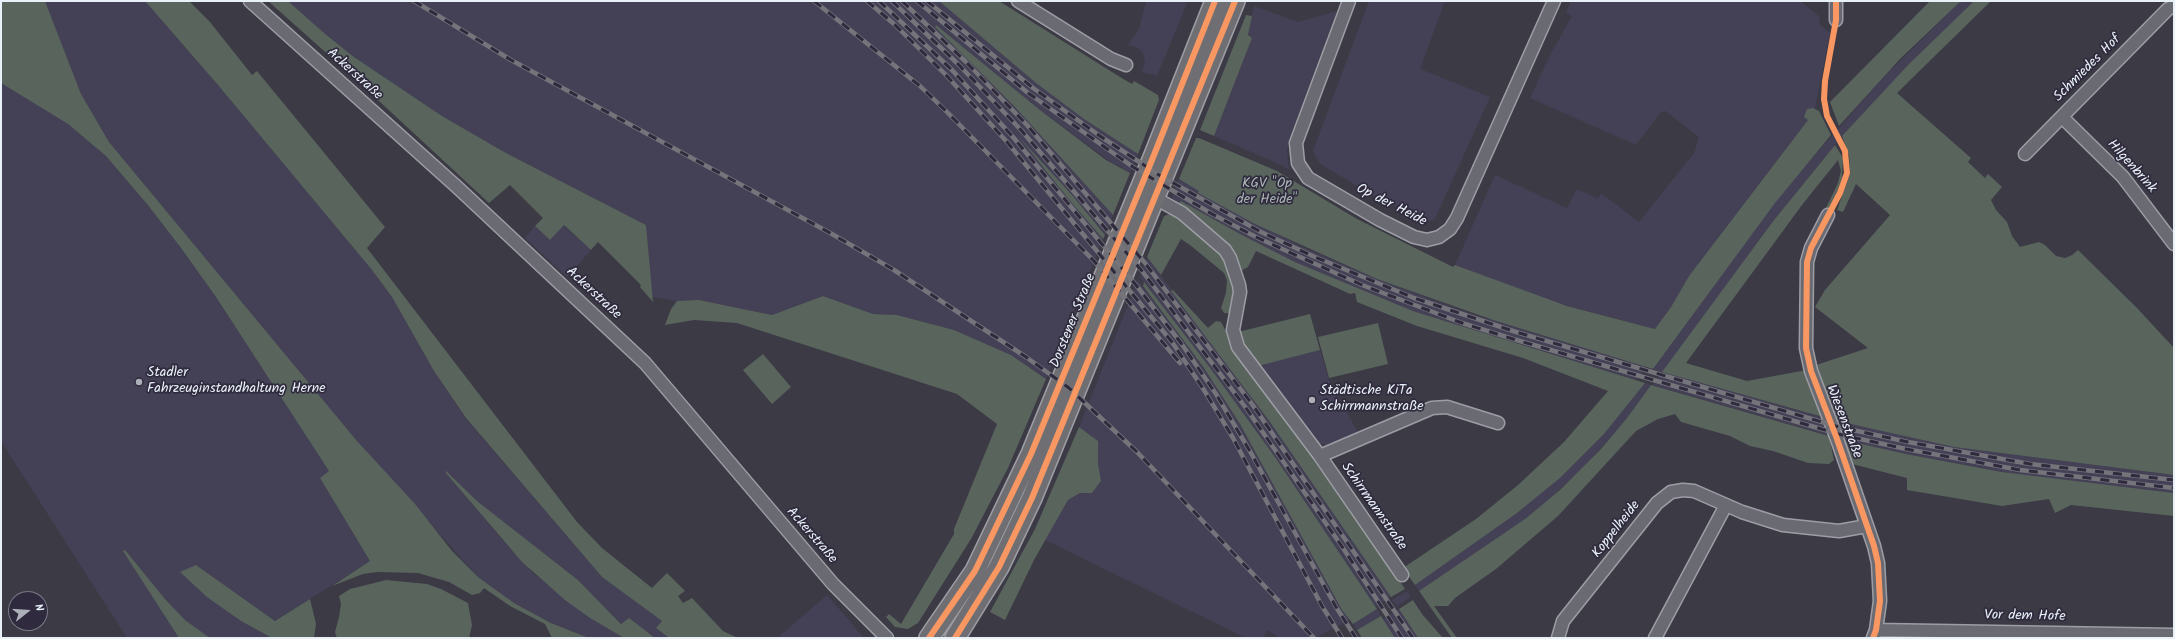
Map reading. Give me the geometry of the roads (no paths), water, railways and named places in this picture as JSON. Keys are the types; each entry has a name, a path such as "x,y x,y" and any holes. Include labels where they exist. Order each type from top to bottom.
{"main road":[{"name":"Dorstener Straße","path":"929,638 975,571 1031,454 1148,170 1214,1"},
{"name":"Dorstener Straße","path":"955,638 999,567 1032,498 1235,1"}],"street":[{"name":"Ackerstraße","path":"250,1 457,187 645,363 832,584 887,638"},
{"path":"1018,1 1111,59 1126,65"},
{"name":"Op der Heide","path":"1349,1 1296,143 1298,162 1308,178 1380,220 1414,237 1426,240 1438,237 1450,229 1457,218 1554,1"},
{"path":"1836,1 1836,20"},
{"name":"Schmiedes Hof","path":"2025,154 2168,9 2174,6"},
{"name":"Hilgenbrink","path":"2062,116 2123,177 2174,242"},
{"name":"Schirrmannstraße","path":"1155,198 1182,213 1225,250 1230,258 1239,285 1233,330 1235,342 1320,456 1402,575"},
{"name":"Wiesenstraße","path":"1828,215 1811,248 1807,262 1807,360 1867,526 1878,563 1880,585 1875,634"},
{"name":"Schirrmannstraße","path":"1320,456 1432,408 1447,407 1498,423"},
{"name":"Koppelheide","path":"1558,638 1563,622 1657,503 1665,496 1678,490 1688,490 1783,525 1813,530 1839,531 1867,526"},
{"path":"1655,638 1726,505"},
{"name":"Vor dem Hofe","path":"1875,634 2174,635"}],"railway":[{"path":"414,1 511,60 832,234 894,270 1026,357 1069,388 1137,452 1314,638"},
{"path":"814,1 920,86 946,111 1094,261 1180,363"},
{"path":"867,1 894,24 946,75 1007,142 1172,342 1204,390 1233,438 1322,606 1342,638"},
{"path":"879,1 952,70 1013,137 1136,285 1181,343 1216,394 1251,453 1336,607 1356,638"},
{"path":"892,1 959,65 1021,130 1142,271 1246,408 1343,548 1402,638"},
{"path":"902,1 966,62 1027,125 1145,263 1252,404 1413,638"},
{"path":"917,1 1028,93 1133,167 1212,214 1258,238 1362,285 1462,323 1513,339 1842,435 1906,449 2020,470 2174,488"},
{"path":"927,1 1033,88 1100,136 1159,175 1261,232 1315,257 1414,298 1516,332 1839,427 1908,442 2030,464 2174,480"}],"place":[{"name":"Stadler Fahrzeuginstandhaltung Herne","path":"139,382"},
{"name":"Städtische KiTa Schirrmannstraße","path":"1312,400"}],"park label":[{"name":"KGV \"Op der Heide\"","path":"1267,194"}]}
